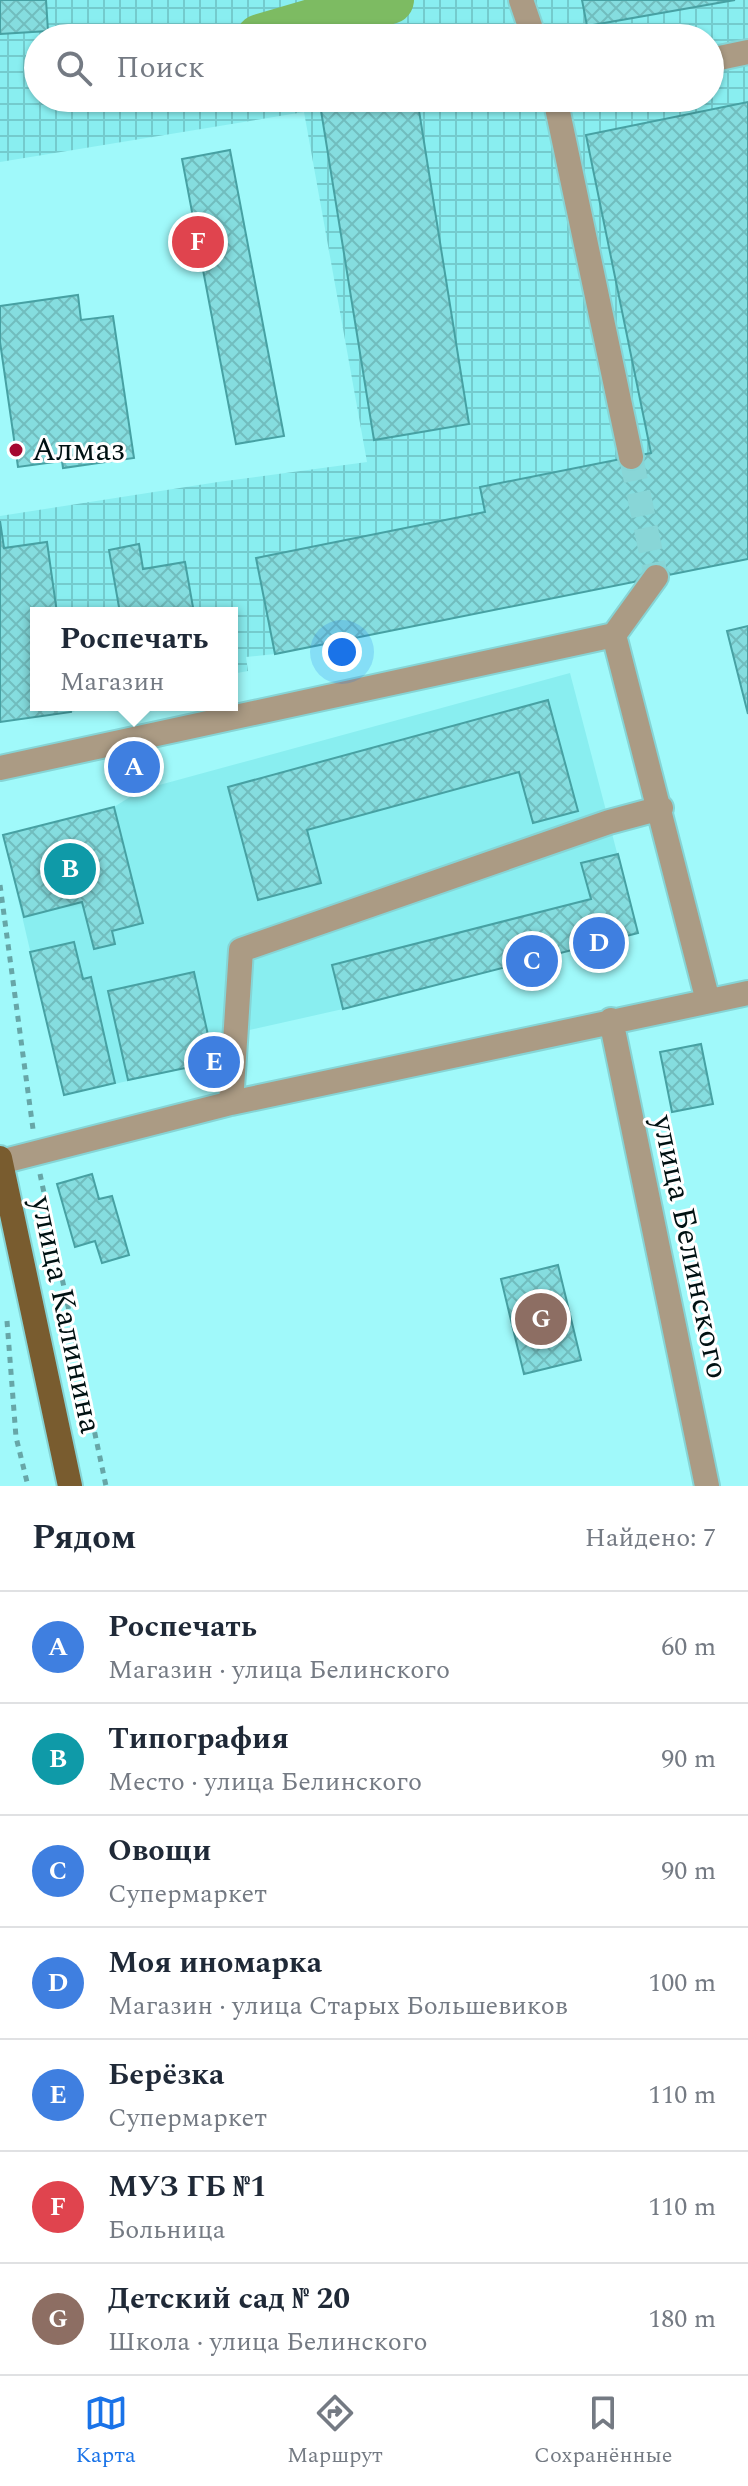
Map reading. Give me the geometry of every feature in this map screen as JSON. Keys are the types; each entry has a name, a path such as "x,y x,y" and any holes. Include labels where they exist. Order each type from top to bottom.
{"main road":[{"name":"улица Калинина","path":"0,1160 70,1486"}],"street":[{"path":"521,0 529,24"},
{"path":"724,57 748,52"},
{"path":"561,112 631,457"},
{"path":"0,768 614,635 656,577"},
{"path":"614,635 661,808 708,1001"},
{"path":"231,1103 241,950 609,822 661,808"},
{"path":"0,1160 231,1103 748,993"},
{"name":"улица Белинского","path":"611,1020 707,1486"}],"path":[{"path":"0,885 36,1153 106,1486"},
{"path":"6,1312 16,1437 28,1486"}],"shaded area":[{"path":"0,0 748,0 748,559 275,654 246,657 248,671 238,673 238,607 30,607 30,711 75,711 0,722 0,516 367,462 304,112 0,162"},
{"path":"570,673 638,933 343,1009 210,1039 214,1062 64,1095 3,835 114,807 141,790"}],"building":[{"path":"0,0 46,0 48,24 24,24 24,32 0,34"},
{"path":"582,0 735,0 598,24 587,24"},
{"path":"748,102 748,559 275,654 256,558 485,512 480,487 651,453 586,135 699,112 724,112 724,107"},
{"path":"321,112 419,112 469,424 374,440"},
{"path":"230,150 284,436 236,444 182,159"},
{"path":"78,295 81,320 113,316 134,458 63,468 62,461 18,467 0,342 0,306"},
{"path":"0,521 4,548 47,542 56,607 30,607 30,711 71,712 0,722"},
{"path":"139,544 143,569 185,562 193,607 119,607 109,550"},
{"path":"748,626 748,714 727,631"},
{"path":"548,700 578,811 533,823 519,772 307,830 321,883 258,900 228,787"},
{"path":"114,807 143,923 112,931 115,944 94,949 82,902 24,917 3,835"},
{"path":"618,854 638,933 343,1009 332,965 591,899 581,863"},
{"path":"74,942 83,979 91,977 115,1083 64,1095 30,952"},
{"path":"194,972 214,1062 128,1080 108,991"},
{"path":"701,1044 713,1104 672,1112 660,1052"},
{"path":"92,1174 99,1199 112,1196 129,1255 102,1263 95,1241 75,1247 57,1184"},
{"path":"558,1265 581,1360 524,1374 501,1279"}],"waterway":[{"path":"308,24 390,0"}],"tunnel":[{"path":"631,457 656,577"}],"place":[{"name":"МУЗ ГБ №1","path":"198,242"},
{"name":"Алмаз","path":"16,450"},
{"name":"Роспечать","path":"134,767"},
{"name":"Типография","path":"70,869"},
{"name":"Моя иномарка","path":"599,943"},
{"name":"Овощи","path":"532,961"},
{"name":"Берёзка","path":"214,1062"},
{"name":"Детский сад № 20","path":"541,1319"}]}
